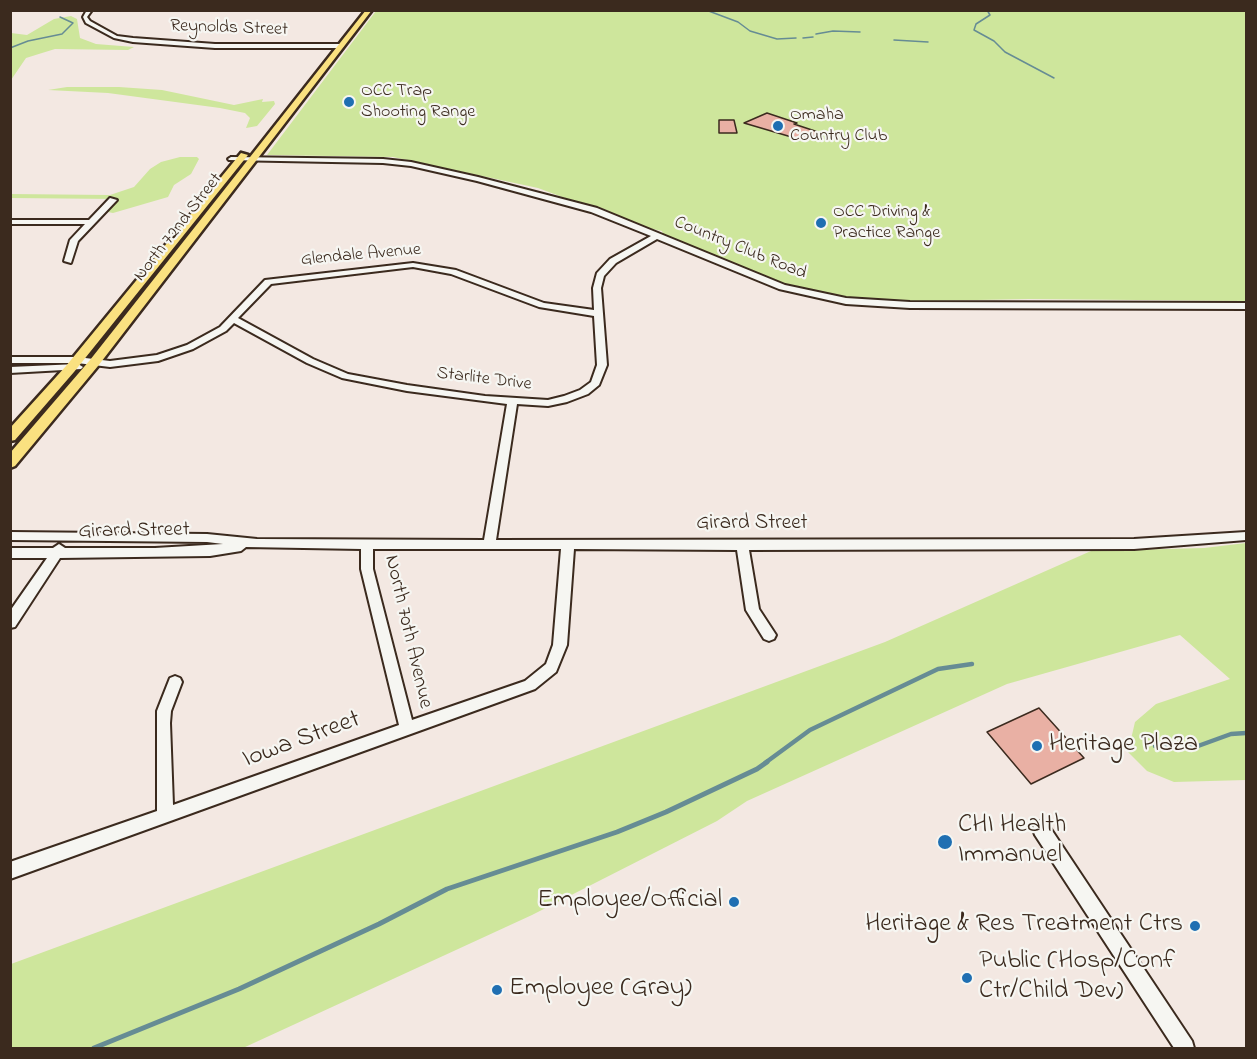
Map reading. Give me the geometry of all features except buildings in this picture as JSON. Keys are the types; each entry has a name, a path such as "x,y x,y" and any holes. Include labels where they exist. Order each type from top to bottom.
{"main road":[{"name":"North 72nd Street","path":"10,463 94,363 253,159 360,10"},
{"name":"North 72nd Street","path":"10,436 70,369 236,159 369,10"}],"street":[{"name":"Reynolds Street","path":"90,10 85,17 88,22 116,37 133,40 207,46 336,46"},
{"name":"Country Club Road","path":"236,159 368,160 419,165 559,200 658,235 782,287 852,302 910,305 1246,306"},
{"path":"68,261 74,240 112,200"},
{"path":"10,222 91,222"},
{"name":"Starlite Drive","path":"233,320 310,361 345,375 407,388 512,402 548,403 567,399 590,388 601,372 597,288 600,275 613,261 658,235"},
{"name":"Glendale Avenue","path":"233,320 263,285 285,279 424,266 453,272 542,305 600,314"},
{"path":"10,360 134,362 174,353 203,341 233,320"},
{"path":"10,370 70,369 94,363"},
{"path":"489,544 512,402"},
{"name":"Girard Street","path":"10,536 196,537 257,544"},
{"name":"Girard Street","path":"10,553 182,552 257,544 1134,544 1246,536"},
{"path":"10,623 66,537"},
{"name":"North 70th Avenue","path":"367,544 367,569 407,729"},
{"name":"Iowa Street","path":"10,871 530,685 540,678 556,658 560,645 568,544"},
{"path":"742,545 753,610 769,635"},
{"path":"165,816 163,723 164,711 175,682"},
{"path":"1041,829 1185,1048"}],"green space":[{"name":"Omaha Country Club","path":"376,11 1246,11 1246,301 1029,299 872,302 846,299 791,288 712,256 663,234 662,231 643,227 611,214 609,211 589,204 581,204 538,188 393,157 267,155"},
{"path":"71,16 77,19 80,38 96,44 134,47 128,50 55,49 26,58 11,80 11,33 27,35 54,19"},
{"path":"67,87 162,90 234,105 263,99 262,102 274,101 275,104 257,126 246,128 250,118 245,113 220,108 108,93 48,90"},
{"path":"180,157 199,159 191,174 174,185 168,197 113,213 108,212 108,207 116,199 11,198 10,194 110,195 134,187 150,169 161,162"},
{"path":"1246,543 1246,780 1174,782 1147,771 1128,752 1135,722 1156,704 1230,679 1180,635 1007,684 747,801 717,821 532,915 243,1048 11,1048 11,964 885,642 1091,551 1204,548"}],"waterway":[{"path":"706,10 738,22 750,31 777,39 796,38"},
{"path":"987,10 990,15 976,24 974,30 994,41 1005,52 1054,78"},
{"path":"10,48 28,41 62,34 73,23 60,17"},
{"path":"816,34 833,31 860,32"},
{"path":"803,38 813,37"},
{"path":"894,40 928,42"},
{"path":"765,763 810,730 938,669 972,664"},
{"path":"1155,746 1198,746 1231,734 1246,733"},
{"path":"94,1048 239,989 379,924 447,889 617,832 666,812 757,769 767,762"}],"place":[{"name":"OCC Trap Shooting Range","path":"349,102"},
{"name":"Omaha Country Club","path":"778,126"},
{"name":"OCC Driving & Practice Range","path":"821,223"},
{"name":"Heritage Plaza","path":"1037,746"},
{"name":"CHI Health Immanuel","path":"945,842"},
{"name":"Employee/Official","path":"734,902"},
{"name":"Heritage & Res Treatment Ctrs","path":"1195,926"},
{"name":"Public (Hosp/Conf Ctr/Child Dev)","path":"967,978"},
{"name":"Employee (Gray)","path":"497,990"}]}
